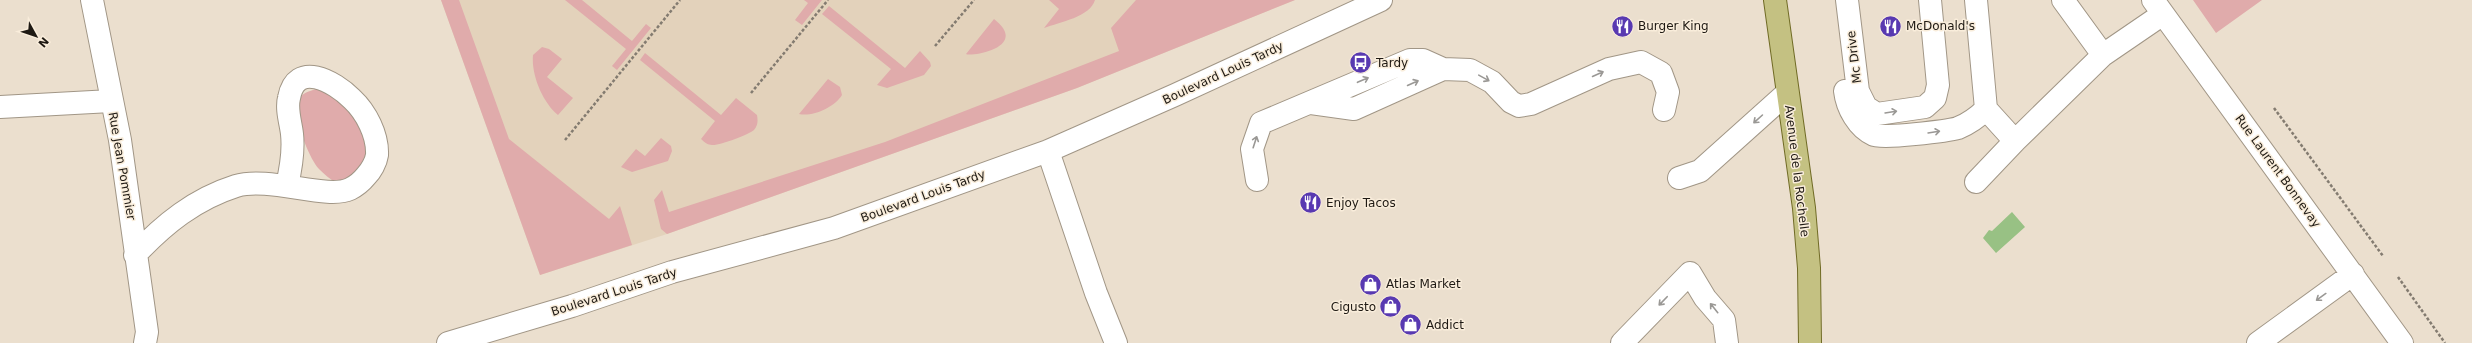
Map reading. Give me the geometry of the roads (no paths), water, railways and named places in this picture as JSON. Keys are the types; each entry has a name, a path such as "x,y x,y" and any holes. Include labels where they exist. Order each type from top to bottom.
{"main road":[{"name":"Avenue de la Rochelle","path":"1775,0 1804,208 1809,268 1810,343"}],"street":[{"name":"Rue Jean Pommier","path":"92,0 111,102 120,140 135,255 149,339"},
{"name":"Boulevard Louis Tardy","path":"448,343 572,306 672,272 834,228 1048,151 1350,7 1381,0"},
{"path":"1841,0 1840,42 1846,96 1854,116 1863,129 1876,136 1929,133 1959,128 1986,109"},
{"name":"Mc Drive","path":"1847,0 1858,91 1866,106 1877,114 1924,107 1935,98 1938,85 1930,0"},
{"path":"1976,0 1986,109 2015,141"},
{"path":"2063,0 2103,55"},
{"path":"1976,182 2015,141 2103,55 2158,7"},
{"name":"Rue Laurent Bonnevay","path":"2158,7 2402,343"},
{"path":"1257,180 1252,149 1261,123 1410,60 1423,60 1443,69 1470,70 1492,82 1512,102 1519,106 1531,104 1609,69 1641,62 1661,73 1668,92 1664,110"},
{"path":"135,255 160,228 189,207 214,194 238,186 265,183 332,192 349,190 370,173 376,158 378,144 372,130 356,103 345,92 322,79 310,76 300,79 293,87 288,99 292,152 287,185"},
{"path":"1679,178 1700,170 1787,93"},
{"path":"0,107 111,102"},
{"path":"1048,151 1096,293 1116,343"},
{"path":"1622,343 1690,273 1705,298 1724,320 1727,343"},
{"path":"2258,343 2353,274"}],"place":[{"name":"Burger King","path":"1623,26"},
{"name":"McDonald's","path":"1890,26"},
{"name":"Tardy","path":"1360,63"},
{"name":"Enjoy Tacos","path":"1310,203"},
{"name":"Atlas Market","path":"1370,284"},
{"name":"Cigusto","path":"1391,307"},
{"name":"Addict","path":"1411,325"}]}
